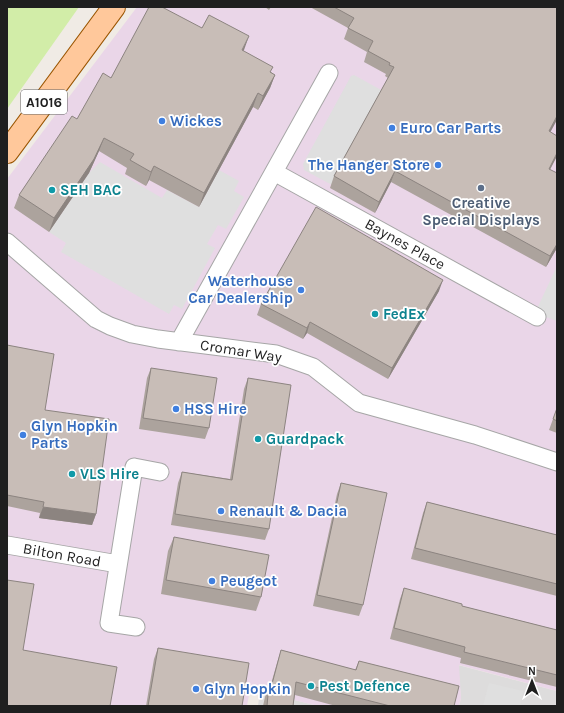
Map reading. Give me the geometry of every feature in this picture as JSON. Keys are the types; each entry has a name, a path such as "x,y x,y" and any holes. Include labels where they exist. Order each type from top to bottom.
{"main road":[{"name":"A1016","path":"7,152 114,7"}],"street":[{"path":"179,342 329,72"},
{"name":"Baynes Place","path":"274,172 537,317"},
{"name":"Cromar Way","path":"7,242 96,319 110,326 132,334 179,342 276,354 313,367 359,403 475,435 557,462"},
{"name":"Bilton Road","path":"136,627 108,623 134,467 160,472"},
{"name":"Bilton Road","path":"7,545 118,564"}],"shaded area":[{"path":"137,7 557,7 557,691 459,665 461,698 459,706 318,706 250,689 247,706 7,706 7,179"},
{"path":"354,75 383,91 332,185 304,170 303,164 351,76"},
{"path":"100,162 162,198 167,190 199,207 219,170 239,181 234,191 244,197 226,229 218,225 207,244 215,248 182,309 174,305 169,314 61,252 66,243 49,232 89,173"},
{"path":"557,266 557,321 535,313"},
{"path":"458,665 557,691 557,706 459,706 461,698"},
{"path":"489,683 523,691 520,706 483,706"},
{"path":"260,691 318,706 258,706"}],"green space":[{"path":"7,7 79,7 7,109"}],"building":[{"name":"Wickes","path":"149,7 162,7 202,28 209,15 249,36 242,50 273,67 270,72 275,75 263,96 258,93 204,193 154,166 151,172 130,160 134,154 104,138 94,159 54,218 19,195 72,116 77,119 103,73 111,78"},
{"path":"334,7 557,7 557,116 549,131 557,136 557,153 549,169 557,173 557,244 550,256 395,171 379,202 334,176 394,67 389,65 390,63 368,51 373,41 348,28 354,18"},
{"path":"316,207 443,280 392,368 310,322 307,328 261,304"},
{"path":"7,345 54,354 45,410 109,419 96,514 43,507 44,502 7,495"},
{"name":"HSS Hire","path":"151,368 217,378 209,428 143,418"},
{"path":"248,378 291,385 269,529 175,514 182,472 232,480"},
{"path":"557,408 557,421 553,419"},
{"path":"341,483 387,493 363,605 317,595"},
{"path":"427,502 557,535 557,584 415,548"},
{"name":"Peugeot","path":"174,537 269,555 261,597 166,580"},
{"path":"7,580 34,584 23,650 117,667 110,706 7,706"},
{"path":"404,588 462,604 462,606 557,630 557,675 464,652 465,647 394,628"},
{"name":"Glyn Hopkin","path":"158,648 249,663 242,706 148,706"},
{"path":"281,650 356,670 359,661 459,686 454,706 390,706 296,682 293,706 267,706 269,684 272,684"}],"place":[{"name":"Wickes","path":"162,121"},
{"name":"Euro Car Parts","path":"392,128"},
{"name":"The Hanger Store","path":"438,165"},
{"name":"Creative Special Displays","path":"481,188"},
{"name":"SEH BAC","path":"52,190"},
{"name":"Waterhouse Car Dealership","path":"301,290"},
{"name":"FedEx","path":"375,314"},
{"name":"HSS Hire","path":"176,409"},
{"name":"Glyn Hopkin Parts","path":"23,435"},
{"name":"Guardpack","path":"258,439"},
{"name":"VLS Hire","path":"72,474"},
{"name":"Renault & Dacia","path":"221,511"},
{"name":"Peugeot","path":"212,581"},
{"name":"Pest Defence","path":"311,686"},
{"name":"Glyn Hopkin","path":"196,689"}]}
